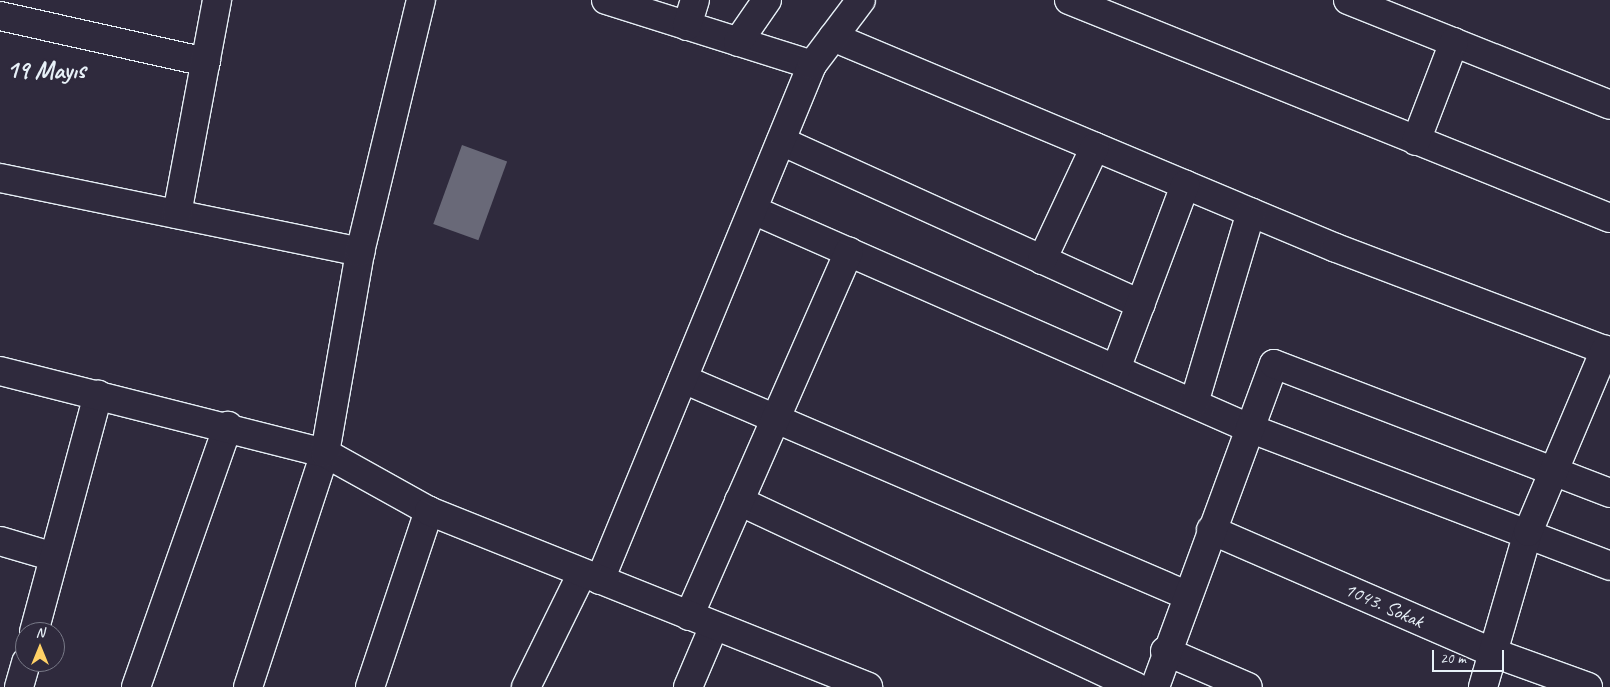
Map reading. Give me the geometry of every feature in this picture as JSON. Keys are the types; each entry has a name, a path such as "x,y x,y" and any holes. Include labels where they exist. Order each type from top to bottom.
{"street":[{"path":"177,214 217,0"},
{"path":"248,687 324,453 360,252 421,0"},
{"path":"606,0 812,65"},
{"path":"687,26 695,0"},
{"path":"738,42 768,0"},
{"path":"526,687 591,576 683,379 812,65 861,0"},
{"path":"1069,0 1610,218"},
{"path":"1348,0 1610,104"},
{"path":"0,16 206,62"},
{"path":"833,37 1251,212 1608,351 1553,471 1528,532 1483,687"},
{"path":"1416,141 1454,42"},
{"path":"781,141 1141,304"},
{"path":"1042,260 1096,147"},
{"path":"0,178 360,252"},
{"path":"1116,370 1185,185"},
{"path":"753,210 1250,428 1528,532 1610,566"},
{"path":"1194,403 1251,212"},
{"path":"688,687 701,621 740,501 848,252"},
{"path":"1155,687 1165,651 1186,594 1274,364 1610,493"},
{"path":"0,371 228,426 324,453 429,511 862,686"},
{"path":"683,379 1186,594"},
{"path":"37,622 98,394"},
{"path":"136,687 228,426"},
{"path":"740,501 1136,687"},
{"path":"370,687 429,511"},
{"name":"1043. Sokak","path":"1211,530 1494,653 1588,687"},
{"path":"0,542 54,557"},
{"path":"1165,651 1248,687"},
{"path":"19,687 23,672"}],"water":[{"path":"462,145 507,161 478,240 433,224"}],"district":[{"name":"19 Mayıs","path":"46,70"}]}
